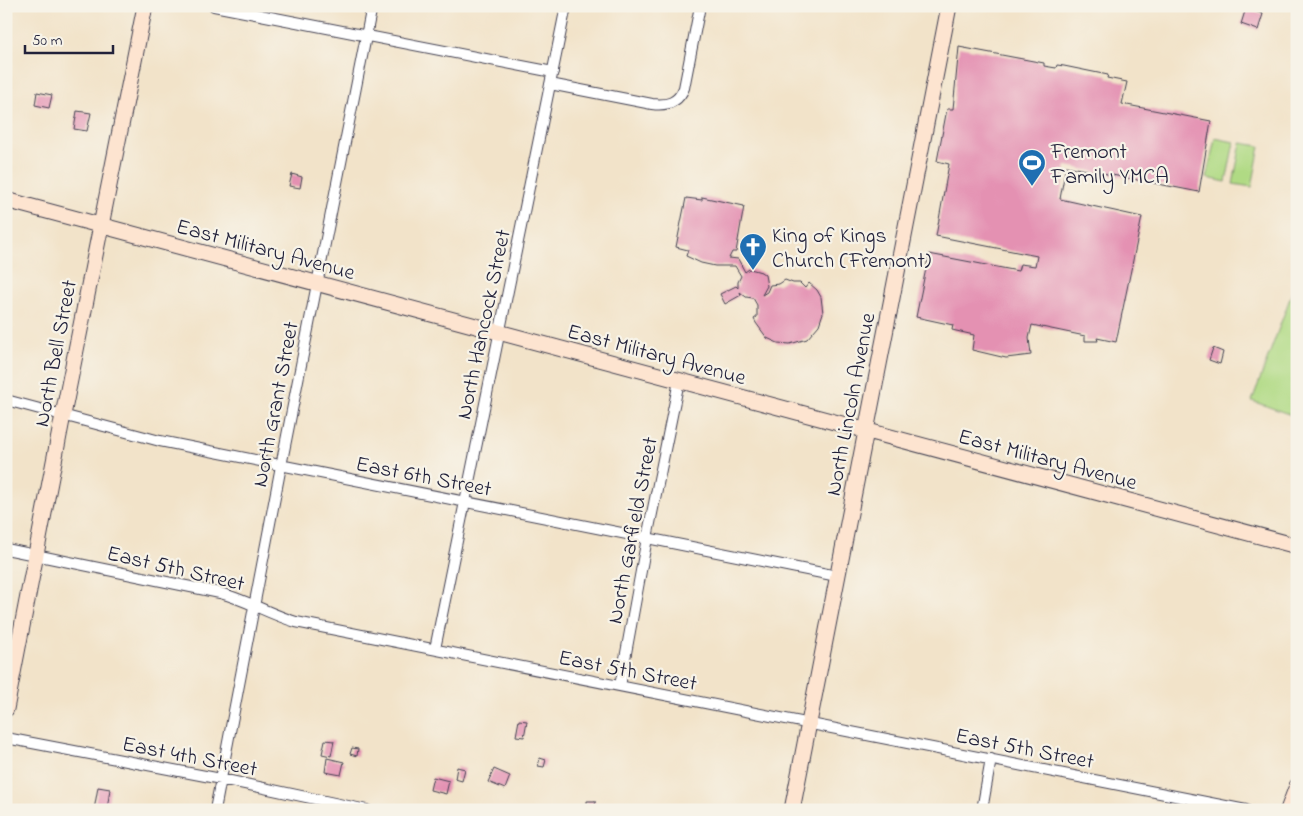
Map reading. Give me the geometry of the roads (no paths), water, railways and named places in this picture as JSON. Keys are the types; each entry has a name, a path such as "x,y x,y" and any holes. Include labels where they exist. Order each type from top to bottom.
{"main road":[{"name":"North Bell Street","path":"6,709 62,415 145,6"},
{"name":"North Lincoln Avenue","path":"792,810 949,6"},
{"name":"East Military Avenue","path":"6,200 1297,546"},
{"path":"1289,810 1297,786"}],"street":[{"path":"214,6 553,72"},
{"name":"North Grant Street","path":"215,810 372,6"},
{"name":"North Hancock Street","path":"435,649 566,6"},
{"path":"550,84 652,104 667,105 672,103 680,96 684,88 700,6"},
{"name":"North Garfield Street","path":"620,686 647,538 680,381"},
{"name":"East 6th Street","path":"6,400 144,438 837,576"},
{"name":"East 5th Street","path":"6,549 207,590 230,596 296,622 1246,810"},
{"name":"East 4th Street","path":"6,738 221,779 366,810"},
{"path":"982,810 991,760"}],"place":[{"name":"Fremont Family YMCA","path":"1032,187"},
{"name":"King of Kings Church (Fremont)","path":"753,271"}]}
